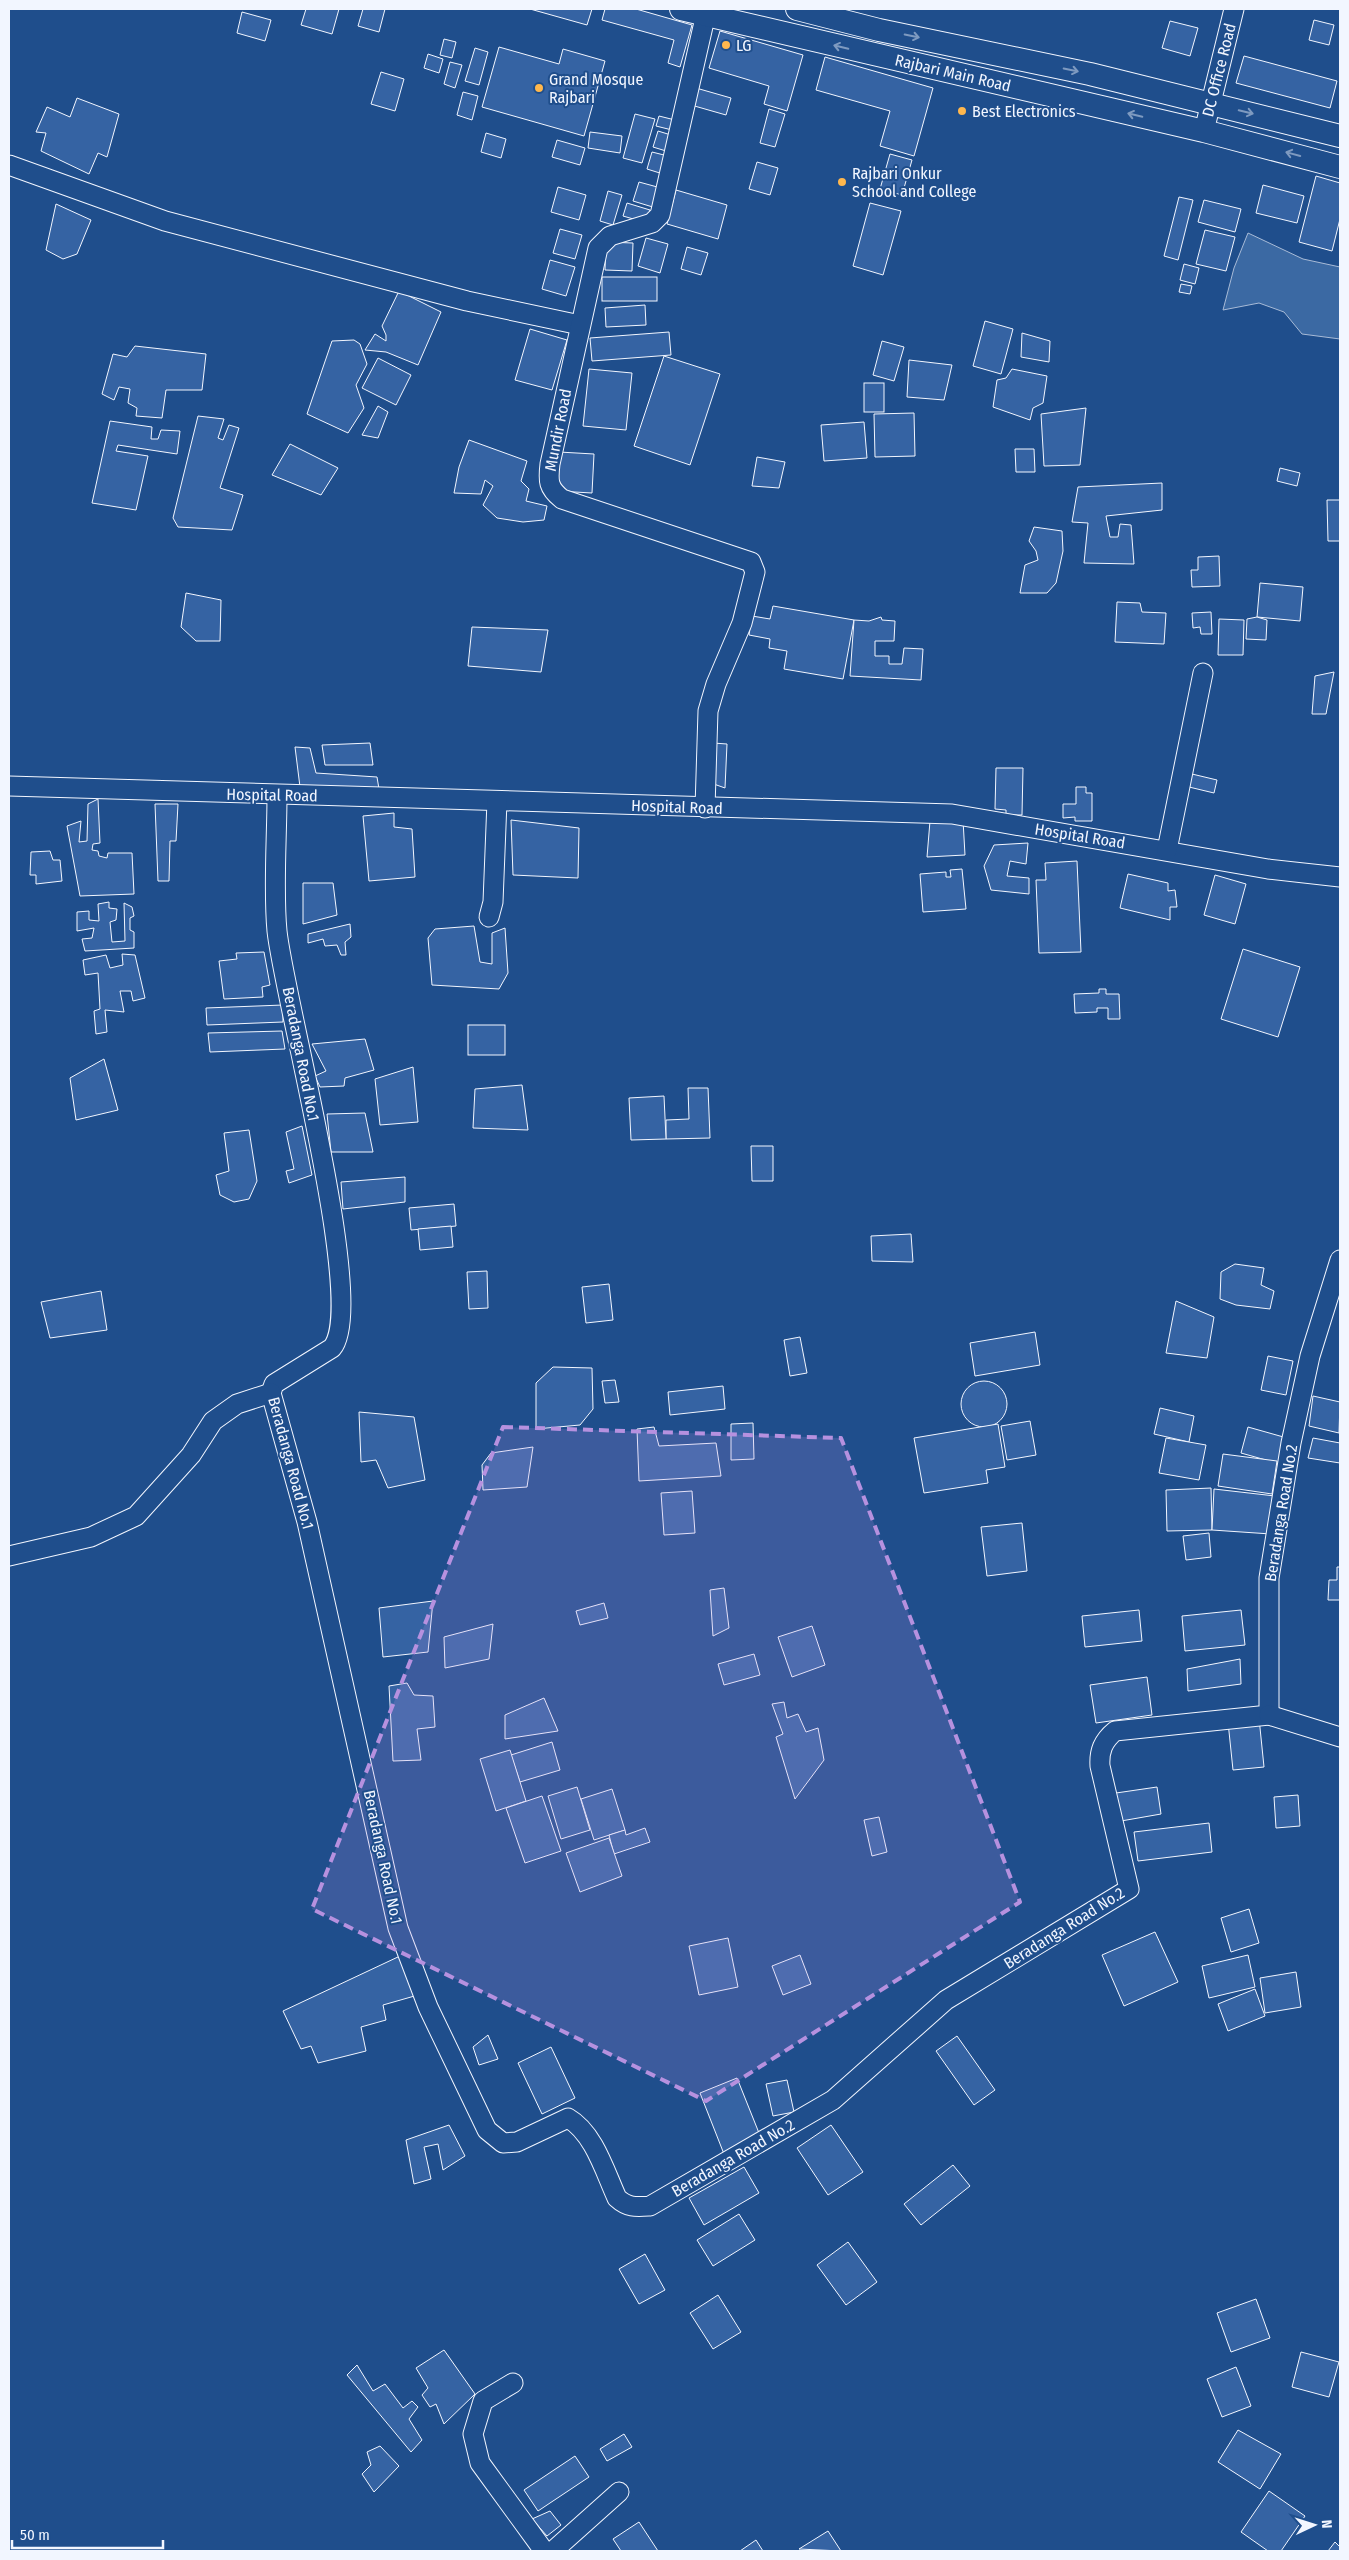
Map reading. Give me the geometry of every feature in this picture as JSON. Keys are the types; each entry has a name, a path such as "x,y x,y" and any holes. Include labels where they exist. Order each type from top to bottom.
{"street":[{"name":"Rajbari Main Road","path":"681,9 707,12 873,54 1204,131 1340,167"},
{"name":"Rajbari Main Road","path":"797,9 879,30 1090,74 1340,136"},
{"name":"DC Office Road","path":"1204,131 1234,9"},
{"name":"Mundir Road","path":"705,808 708,711 716,684 742,622 754,566 751,562 562,499 552,491 548,482 550,464 598,248 610,236 652,223 660,215 707,12"},
{"path":"873,54 879,30"},
{"path":"9,165 165,221 467,301 580,325"},
{"path":"1167,850 1203,673"},
{"name":"Hospital Road","path":"9,786 952,814 996,824 1055,830 1268,869 1340,878"},
{"name":"Beradanga Road No.1","path":"277,795 277,931 336,1244 340,1315 337,1342 332,1348 279,1380 274,1384 271,1393 307,1522 398,1928 428,2007"},
{"path":"489,917 493,902 497,801"},
{"name":"Beradanga Road No.2","path":"428,2007 488,2130 496,2139 503,2143 517,2142 568,2118 575,2122 590,2141 617,2198 624,2204 632,2207 650,2206 833,2100 946,2000 1129,1889 1100,1766 1099,1754 1106,1739 1115,1731 1269,1715 1269,1578 1291,1443 1310,1356 1340,1260"},
{"path":"9,1556 91,1537 136,1516 191,1456 213,1421 237,1404 271,1393"},
{"path":"1269,1715 1340,1737"},
{"path":"513,2383 482,2401 473,2434 480,2463 544,2551"},
{"path":"553,2551 619,2492"}],"highlighted area":[{"path":"503,1427 841,1438 1020,1902 706,2101 312,1909"}],"water":[{"path":"1248,233 1303,259 1340,267 1340,339 1302,334 1284,312 1259,303 1223,310 1234,268"}],"building":[{"path":"306,9 339,9 332,34 301,25"},
{"path":"363,9 385,9 379,32 358,26"},
{"path":"530,9 592,9 587,25"},
{"path":"605,9 636,9 692,25 680,67 668,63 674,40 602,20"},
{"path":"242,12 271,20 265,41 237,33"},
{"path":"1314,20 1334,25 1329,45 1309,40"},
{"path":"1170,21 1198,28 1190,56 1162,48"},
{"path":"720,31 803,55 787,111 764,104 769,86 709,68"},
{"path":"444,39 456,42 452,58 440,55"},
{"path":"499,47 559,64 563,49 605,61 584,136 482,107"},
{"path":"475,48 488,52 479,85 465,81"},
{"path":"428,54 443,59 439,73 424,68"},
{"path":"1244,56 1337,81 1330,108 1236,83"},
{"path":"825,57 933,88 914,156 880,146 890,111 816,90"},
{"path":"450,62 462,65 455,88 444,84"},
{"path":"381,72 404,79 395,111 371,104"},
{"path":"696,88 731,98 726,115 691,105"},
{"path":"463,92 478,96 472,120 457,115"},
{"path":"77,98 119,114 107,157 98,153 89,174 41,151 46,133 36,132 47,107 70,117"},
{"path":"769,109 785,114 775,147 760,143"},
{"path":"635,114 655,119 642,163 623,158"},
{"path":"659,116 675,120 672,130 656,126"},
{"path":"658,131 671,135 666,151 653,147"},
{"path":"590,132 622,136 620,153 588,148"},
{"path":"486,133 506,139 501,158 481,152"},
{"path":"557,140 585,148 580,165 552,157"},
{"path":"652,152 668,156 663,174 647,169"},
{"path":"890,154 912,160 902,195 880,189"},
{"path":"757,162 778,168 770,195 749,189"},
{"path":"1316,176 1340,183 1340,219 1332,251 1299,242"},
{"path":"639,182 661,188 656,208 633,201"},
{"path":"1263,185 1304,196 1297,223 1256,213"},
{"path":"558,187 586,195 579,220 551,212"},
{"path":"676,190 727,205 718,239 667,224"},
{"path":"608,191 622,195 613,225 600,221"},
{"path":"1179,197 1193,200 1178,260 1164,256"},
{"path":"1204,200 1241,209 1235,232 1198,222"},
{"path":"627,203 650,210 647,223 623,216"},
{"path":"870,203 901,211 883,275 853,266"},
{"path":"56,204 91,220 77,254 63,259 46,250"},
{"path":"560,229 582,235 575,259 553,253"},
{"path":"1205,230 1235,237 1226,271 1196,264"},
{"path":"646,238 668,244 660,273 638,266"},
{"path":"606,242 633,243 632,271 605,270"},
{"path":"687,247 708,253 701,275 681,269"},
{"path":"550,260 575,267 566,296 542,289"},
{"path":"1184,264 1199,268 1195,284 1180,280"},
{"path":"602,277 657,277 657,301 602,301"},
{"path":"1181,284 1192,286 1190,294 1179,292"},
{"path":"399,291 441,312 418,365 386,352 365,350 375,334 386,341 386,335 382,326"},
{"path":"645,305 646,325 606,327 605,308"},
{"path":"985,321 1013,329 1001,374 973,366"},
{"path":"530,329 567,340 552,390 515,380"},
{"path":"669,332 671,355 592,361 590,338"},
{"path":"1022,333 1050,341 1049,362 1021,357"},
{"path":"354,340 360,344 367,364 356,385 364,408 348,433 307,414 332,341"},
{"path":"882,341 904,347 894,381 873,375"},
{"path":"135,346 206,354 202,390 166,390 162,418 136,416 137,408 128,403 130,389 119,387 114,400 102,394 113,354 127,357"},
{"path":"664,356 720,374 690,465 634,446"},
{"path":"378,358 411,375 396,405 362,388"},
{"path":"909,360 952,365 944,400 907,397"},
{"path":"589,369 632,373 626,430 583,426"},
{"path":"1012,369 1047,376 1043,403 1033,408 1030,420 993,407 997,380 1006,378"},
{"path":"864,383 884,383 884,412 864,412"},
{"path":"378,406 388,412 378,438 362,435"},
{"path":"1086,408 1080,465 1044,466 1041,414"},
{"path":"914,413 915,456 875,457 874,414"},
{"path":"198,416 224,419 218,438 223,440 229,425 239,428 220,488 243,495 232,530 178,527 173,518"},
{"path":"110,421 152,427 151,439 158,439 161,430 180,431 177,454 118,445 116,451 148,456 136,510 92,503"},
{"path":"864,422 867,458 824,461 821,425"},
{"path":"469,440 527,461 521,481 529,489 526,501 547,506 544,520 523,522 497,518 483,505 493,486 485,480 481,494 454,493 459,467"},
{"path":"290,444 338,468 321,495 272,475"},
{"path":"1015,449 1034,449 1035,472 1016,472"},
{"path":"559,452 594,454 592,493 557,491"},
{"path":"757,457 785,462 779,488 752,486"},
{"path":"1280,468 1300,473 1297,486 1277,481"},
{"path":"1162,483 1162,510 1106,516 1110,537 1118,537 1120,524 1131,525 1134,564 1084,563 1088,523 1072,522 1078,487"},
{"path":"1327,500 1340,500 1340,541 1328,541"},
{"path":"1034,527 1062,531 1063,551 1056,583 1047,593 1020,593 1025,565 1038,560 1036,551 1029,541"},
{"path":"1219,556 1220,586 1192,587 1191,570 1198,570 1198,557"},
{"path":"1260,583 1303,587 1300,621 1257,617"},
{"path":"186,593 221,600 220,641 196,641 181,627"},
{"path":"1117,602 1140,603 1142,612 1166,613 1164,644 1115,642"},
{"path":"773,606 854,620 843,679 784,669 787,651 769,648 770,639 749,635 752,616 770,619"},
{"path":"1211,612 1212,634 1201,634 1200,627 1193,628 1192,613"},
{"path":"881,617 882,620 895,621 894,641 875,641 875,656 889,656 889,664 902,664 904,648 923,649 921,680 850,676 854,620 869,621"},
{"path":"1257,617 1267,620 1266,640 1246,639 1247,619"},
{"path":"1219,619 1244,620 1243,655 1218,655"},
{"path":"472,627 548,630 541,672 468,666"},
{"path":"1334,672 1326,714 1312,714 1315,676"},
{"path":"370,743 373,765 325,765 322,745"},
{"path":"713,743 727,744 725,788 711,783"},
{"path":"295,747 310,748 316,773 377,777 379,789 300,787"},
{"path":"996,768 1023,768 1022,815 1006,815 1006,810 995,809"},
{"path":"1192,774 1217,780 1214,793 1189,787"},
{"path":"1076,787 1086,787 1086,793 1092,793 1092,821 1075,821 1075,817 1063,818 1063,804 1076,804"},
{"path":"98,799 100,843 93,844 92,850 98,851 99,856 107,858 108,853 132,853 134,894 80,896 67,826 81,821 79,842 87,841 88,804"},
{"path":"155,804 178,804 176,841 170,841 169,881 158,881"},
{"path":"394,813 394,827 412,829 415,877 369,881 363,816"},
{"path":"511,820 579,828 578,878 513,875"},
{"path":"963,820 965,855 927,857 930,821"},
{"path":"1028,843 1026,864 1010,861 1007,876 1029,878 1029,894 991,890 984,866 994,845"},
{"path":"50,851 53,860 60,860 62,881 36,884 36,875 30,875 31,852"},
{"path":"1077,861 1081,952 1039,953 1036,880 1046,880 1045,863"},
{"path":"962,869 966,909 923,912 920,874 946,872 946,877 951,877 950,870"},
{"path":"1128,874 1168,883 1168,891 1175,890 1177,907 1170,907 1170,920 1120,908"},
{"path":"1215,875 1246,884 1235,924 1204,915"},
{"path":"303,883 333,883 337,915 303,924"},
{"path":"109,902 109,908 117,909 116,920 110,922 112,942 125,941 124,903 132,907 134,916 130,918 130,930 134,932 134,948 85,951 82,939 92,938 94,928 77,931 77,912 89,911 89,920 99,921 98,904"},
{"path":"350,924 351,937 345,942 346,955 341,955 337,945 325,946 323,939 308,943 308,934"},
{"path":"474,926 480,962 492,964 492,933 505,928 508,973 499,989 432,985 428,938 435,929"},
{"path":"1243,949 1300,967 1278,1037 1221,1019"},
{"path":"264,952 270,985 262,987 263,997 224,999 219,961 237,959 236,953"},
{"path":"122,954 135,955 145,998 133,1001 131,991 120,991 124,1012 105,1010 107,1032 96,1034 94,1011 100,1009 98,973 85,975 83,960 106,955 110,968 123,965"},
{"path":"1099,989 1106,989 1106,994 1119,994 1120,1019 1108,1019 1108,1008 1097,1008 1097,1012 1075,1013 1074,994 1099,993"},
{"path":"283,1005 283,1022 207,1025 206,1008"},
{"path":"468,1025 505,1025 505,1055 468,1055"},
{"path":"282,1031 285,1049 210,1052 208,1033"},
{"path":"365,1039 374,1070 345,1078 344,1086 320,1087 315,1076 326,1071 312,1044"},
{"path":"104,1059 118,1110 76,1120 70,1078"},
{"path":"413,1067 418,1122 380,1125 375,1079"},
{"path":"522,1085 528,1130 473,1128 475,1089"},
{"path":"688,1088 708,1088 710,1138 666,1139 666,1120 689,1119"},
{"path":"664,1096 666,1139 631,1140 629,1098"},
{"path":"365,1113 373,1152 331,1152 327,1114"},
{"path":"302,1126 312,1175 289,1183 286,1171 294,1169 286,1132"},
{"path":"249,1130 257,1181 249,1199 234,1202 220,1195 216,1175 229,1171 224,1133"},
{"path":"751,1146 773,1146 773,1181 752,1181"},
{"path":"405,1177 405,1202 343,1209 341,1182"},
{"path":"454,1204 456,1226 411,1230 409,1208"},
{"path":"451,1226 453,1247 420,1250 418,1229"},
{"path":"911,1234 913,1262 872,1261 871,1236"},
{"path":"1235,1264 1264,1268 1261,1285 1274,1291 1270,1309 1236,1305 1220,1299 1221,1272"},
{"path":"487,1271 488,1308 469,1309 467,1272"},
{"path":"609,1284 613,1320 586,1323 582,1287"},
{"path":"101,1291 107,1330 50,1338 41,1302"},
{"path":"1176,1301 1214,1317 1207,1358 1166,1353"},
{"path":"1035,1332 1040,1365 975,1376 970,1343"},
{"path":"800,1337 807,1373 790,1376 784,1340"},
{"path":"1268,1356 1293,1361 1286,1395 1261,1390"},
{"path":"553,1367 592,1368 593,1409 580,1425 536,1429 536,1383"},
{"path":"615,1380 619,1402 605,1403 602,1381"},
{"path":"984,1381 997,1385 1003,1391 1007,1404 1003,1417 997,1423 984,1427 971,1423 965,1417 961,1404 965,1391 971,1385"},
{"path":"723,1386 725,1409 670,1415 668,1392"},
{"path":"1313,1396 1340,1402 1339,1433 1309,1426"},
{"path":"1160,1408 1194,1416 1189,1442 1154,1434"},
{"path":"359,1412 414,1417 425,1480 388,1488 376,1460 361,1462"},
{"path":"1030,1421 1036,1455 1007,1460 1001,1426"},
{"path":"753,1423 754,1459 731,1460 731,1424"},
{"path":"998,1424 1005,1467 986,1470 988,1483 924,1493 914,1438"},
{"path":"654,1427 659,1446 716,1443 721,1476 639,1481 637,1429"},
{"path":"1248,1427 1287,1438 1280,1464 1241,1453"},
{"path":"1166,1438 1206,1445 1199,1480 1159,1473"},
{"path":"1313,1438 1340,1443 1340,1463 1308,1458"},
{"path":"533,1447 527,1487 483,1490 482,1465 491,1453"},
{"path":"1223,1454 1277,1461 1272,1494 1218,1486"},
{"path":"1211,1488 1212,1530 1167,1531 1166,1490"},
{"path":"1214,1489 1275,1496 1271,1534 1212,1530"},
{"path":"692,1491 695,1533 664,1535 661,1493"},
{"path":"1022,1523 1027,1571 987,1576 981,1527"},
{"path":"1209,1533 1211,1557 1186,1560 1183,1536"},
{"path":"1337,1567 1340,1567 1340,1600 1328,1600 1329,1580 1337,1580"},
{"path":"724,1588 729,1628 713,1636 710,1590"},
{"path":"433,1601 428,1652 383,1657 379,1608"},
{"path":"604,1603 608,1618 580,1625 576,1611"},
{"path":"1139,1610 1142,1641 1085,1647 1082,1616"},
{"path":"1241,1610 1245,1645 1185,1651 1182,1616"},
{"path":"493,1624 489,1659 445,1668 444,1637"},
{"path":"812,1626 825,1665 792,1677 778,1637"},
{"path":"754,1654 760,1675 724,1685 718,1664"},
{"path":"1240,1659 1241,1684 1188,1691 1187,1669"},
{"path":"1147,1677 1152,1715 1096,1723 1090,1685"},
{"path":"407,1683 414,1695 433,1696 435,1727 417,1729 421,1760 393,1761 389,1686"},
{"path":"544,1698 558,1731 505,1739 505,1715"},
{"path":"784,1702 787,1718 798,1714 806,1732 818,1728 824,1760 795,1799 776,1737 783,1734 772,1704"},
{"path":"1259,1718 1264,1767 1233,1770 1228,1722"},
{"path":"552,1742 560,1770 520,1782 511,1755"},
{"path":"510,1750 526,1801 496,1811 480,1759"},
{"path":"577,1787 590,1830 561,1839 548,1796"},
{"path":"1157,1787 1161,1814 1121,1821 1116,1793"},
{"path":"612,1789 625,1830 594,1840 581,1799"},
{"path":"1298,1795 1300,1826 1276,1828 1274,1797"},
{"path":"542,1796 561,1851 525,1863 506,1808"},
{"path":"879,1817 887,1852 872,1856 864,1820"},
{"path":"1209,1823 1212,1852 1138,1861 1134,1832"},
{"path":"645,1828 650,1842 614,1854 609,1835 625,1830 626,1835"},
{"path":"609,1838 622,1876 580,1892 566,1853"},
{"path":"1249,1909 1259,1943 1231,1952 1221,1918"},
{"path":"1155,1932 1178,1982 1124,2006 1102,1955"},
{"path":"728,1938 738,1987 699,1995 689,1946"},
{"path":"800,1955 811,1984 783,1995 772,1966"},
{"path":"1248,1955 1255,1987 1209,1998 1202,1966"},
{"path":"400,1956 418,1995 383,2005 386,2020 361,2027 366,2051 318,2063 311,2046 301,2049 283,2011"},
{"path":"1296,1972 1301,2007 1265,2013 1260,1978"},
{"path":"1255,1989 1265,2016 1228,2031 1218,2004"},
{"path":"488,2035 498,2059 479,2065 473,2047"},
{"path":"957,2036 995,2090 974,2105 936,2051"},
{"path":"551,2047 575,2098 542,2114 518,2063"},
{"path":"737,2078 761,2138 724,2154 700,2093"},
{"path":"787,2080 794,2112 773,2116 766,2084"},
{"path":"449,2125 465,2156 443,2170 438,2144 424,2147 431,2179 414,2184 406,2140"},
{"path":"831,2125 863,2172 828,2195 797,2148"},
{"path":"953,2165 970,2186 921,2225 904,2204"},
{"path":"744,2167 759,2193 704,2225 689,2198"},
{"path":"739,2214 755,2240 713,2266 697,2240"},
{"path":"848,2242 877,2282 846,2305 817,2265"},
{"path":"645,2254 665,2290 639,2304 619,2269"},
{"path":"718,2295 741,2332 713,2349 690,2313"},
{"path":"1256,2299 1270,2338 1231,2352 1217,2313"},
{"path":"444,2350 475,2394 444,2424 436,2404 430,2407 422,2395 428,2388 416,2368"},
{"path":"1301,2352 1339,2362 1329,2397 1292,2387"},
{"path":"357,2365 373,2391 385,2384 403,2408 412,2401 418,2407 409,2419 422,2440 411,2452 347,2375"},
{"path":"1236,2367 1251,2406 1222,2417 1207,2379"},
{"path":"1238,2430 1281,2454 1260,2489 1218,2462"},
{"path":"624,2434 632,2447 607,2461 600,2449"},
{"path":"380,2446 399,2466 374,2492 362,2474 371,2465 367,2452"},
{"path":"575,2456 589,2477 538,2511 524,2490"},
{"path":"1269,2491 1305,2516 1281,2551 1268,2551 1241,2532"},
{"path":"550,2511 561,2525 547,2536 532,2519"},
{"path":"639,2522 658,2551 621,2551 613,2539"},
{"path":"828,2531 841,2551 799,2549"},
{"path":"756,2540 763,2551 740,2551"},
{"path":"1335,2542 1340,2547 1340,2551 1328,2551"}],"place":[{"name":"LG","path":"726,45"},
{"name":"Grand Mosque Rajbari","path":"539,88"},
{"name":"Best Electronics","path":"962,111"},
{"name":"Rajbari Onkur School and College","path":"842,182"}]}
